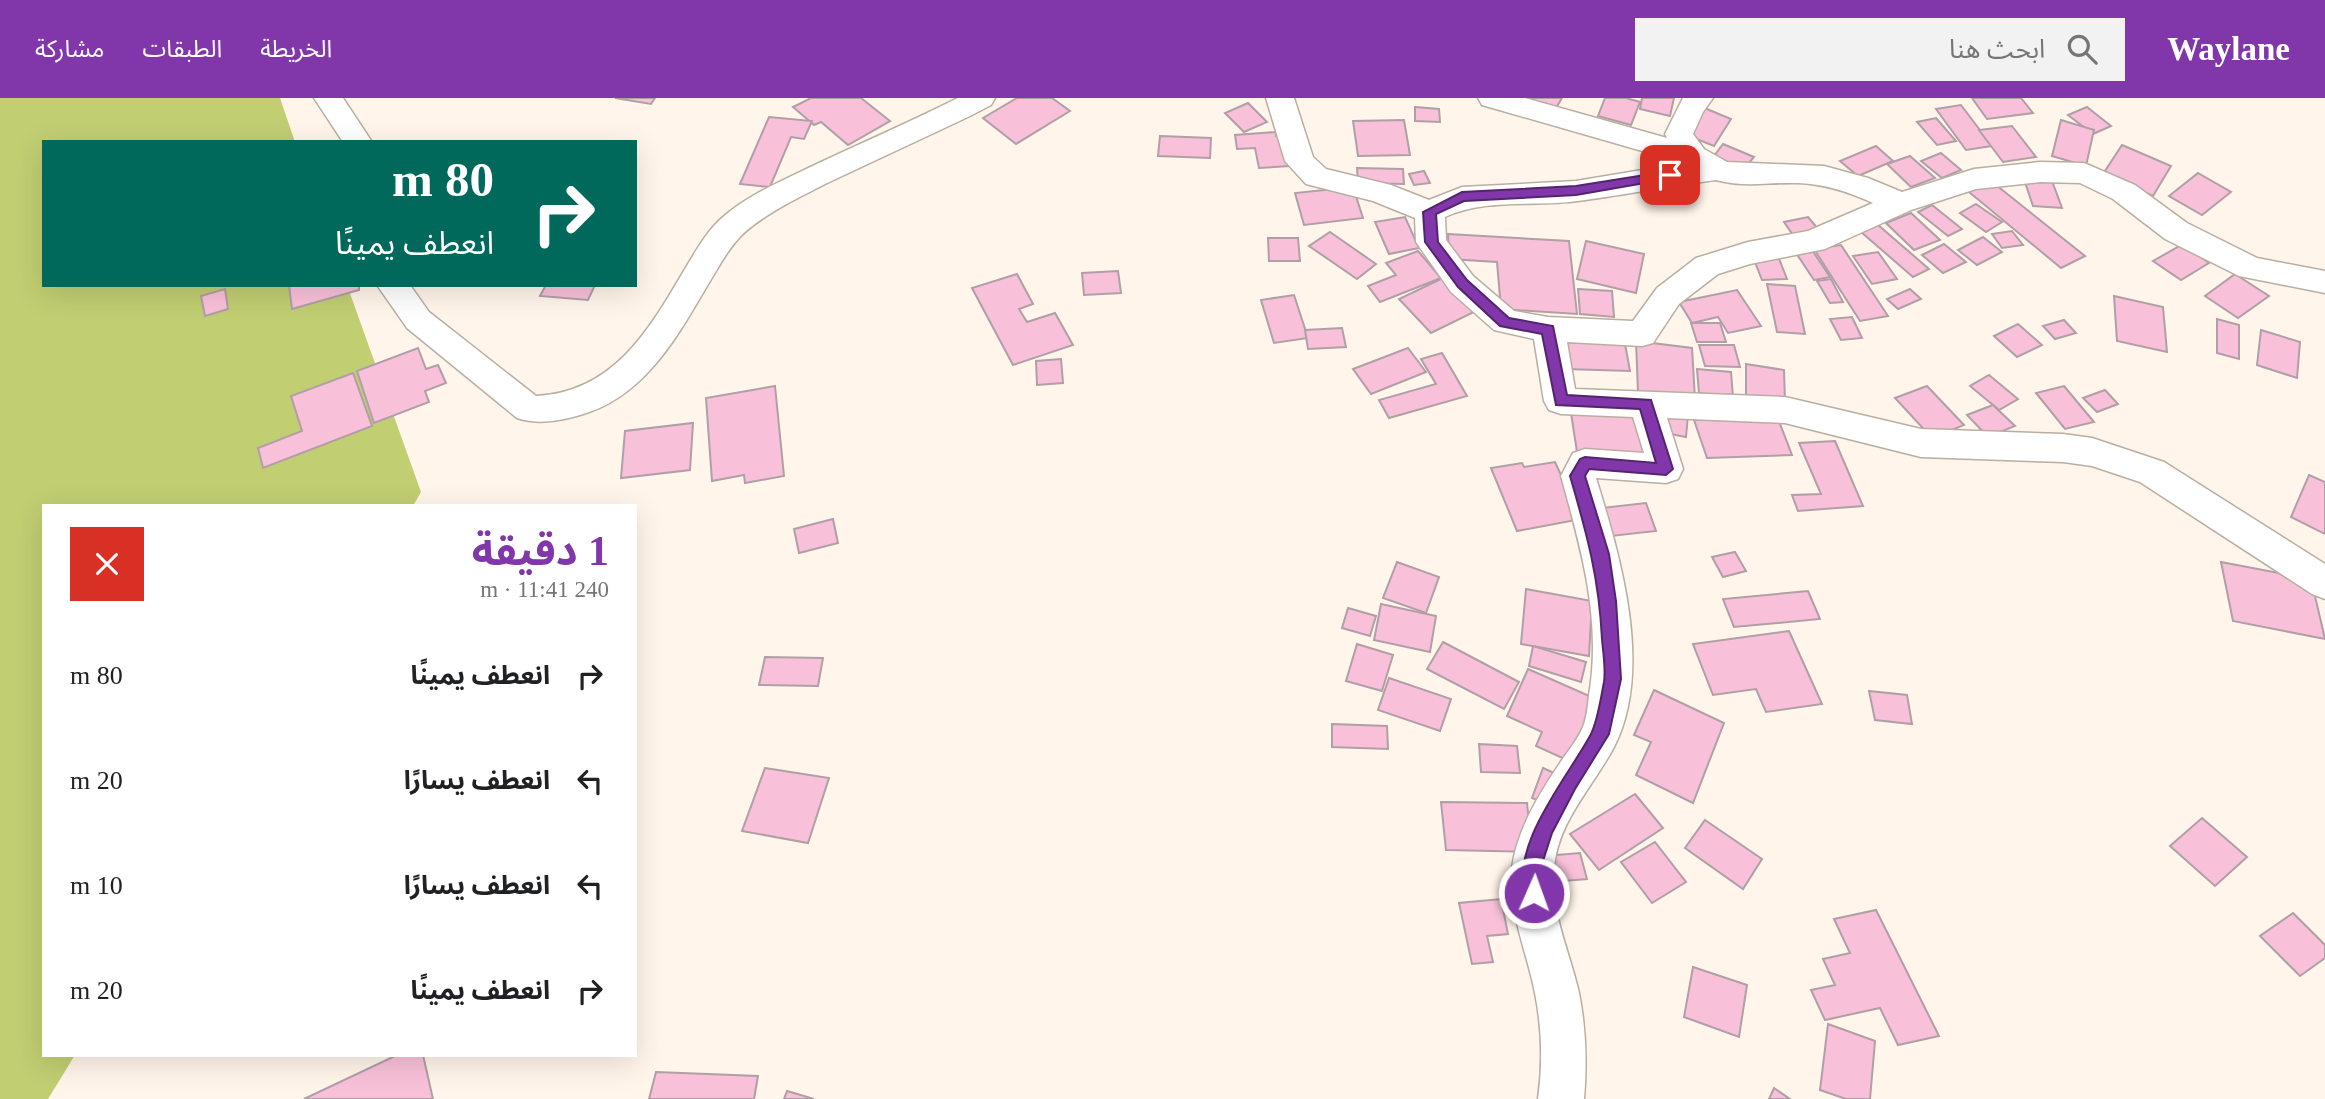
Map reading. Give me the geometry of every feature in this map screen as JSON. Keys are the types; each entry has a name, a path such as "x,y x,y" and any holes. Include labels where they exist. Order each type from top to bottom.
{"street":[{"path":"328,98 357,140"},
{"path":"394,287 418,320 530,409 548,410 588,402 606,393 634,369 681,305 716,245 731,227 750,211 872,148 981,98"},
{"path":"1280,98 1300,161 1317,177 1380,192 1430,212 1462,197 1576,191 1646,178 1705,163"},
{"path":"1492,98 1748,176 1783,171 1815,174 1865,186 1900,203"},
{"path":"1699,98 1689,108 1679,134 1705,163"},
{"path":"1430,212 1431,242 1462,284 1505,322 1548,329 1642,334 1668,296 1707,266 1748,253 1814,241 1900,203 1974,179 2040,172 2084,173 2124,192 2176,231 2250,268 2325,282"},
{"path":"1548,329 1561,401 1785,410 1921,443 2063,448 2122,460 2180,488 2325,583"},
{"path":"1561,1099 1566,1064 1557,993 1535,918 1532,867 1544,831 1569,783 1600,734 1613,679 1608,601 1601,554 1578,476 1585,463 1666,469 1646,404"}],"green space":[{"path":"0,98 280,98 294,140 42,140 42,287 348,287 421,492 414,504 42,504 42,1057 74,1057 48,1099 0,1099"}],"building":[{"path":"615,98 655,98 651,104"},
{"path":"811,98 861,98 890,121 848,145 821,122 814,125 793,107"},
{"path":"1017,98 1052,98 1070,111 1016,144 983,118"},
{"path":"1509,98 1562,98 1553,113"},
{"path":"1605,98 1626,98 1640,102 1631,125 1598,116"},
{"path":"1642,98 1674,98 1670,116 1640,109"},
{"path":"1972,98 2021,98 2033,113 1987,119"},
{"path":"1248,103 1267,122 1244,132 1225,113"},
{"path":"1961,105 1992,146 1966,150 1936,109"},
{"path":"1415,107 1439,109 1440,122 1415,121"},
{"path":"1702,107 1731,119 1714,146 1684,134"},
{"path":"2087,107 2111,126 2093,134 2068,115"},
{"path":"769,117 812,121 804,139 791,137 770,187 740,184"},
{"path":"1936,118 1956,141 1937,145 1917,122"},
{"path":"1404,120 1410,155 1358,156 1353,121"},
{"path":"2061,120 2094,130 2086,166 2052,156"},
{"path":"2012,126 2036,157 2003,162 1979,130"},
{"path":"1276,132 1276,136 1283,136 1289,166 1259,168 1255,148 1237,149 1235,135"},
{"path":"1160,136 1211,138 1210,158 1158,156"},
{"path":"1723,144 1754,157 1744,169 1714,156"},
{"path":"2122,145 2171,166 2153,196 2103,174"},
{"path":"1876,146 1893,161 1858,176 1840,161"},
{"path":"1941,153 1961,170 1942,178 1921,161"},
{"path":"1910,156 1935,178 1911,187 1887,164"},
{"path":"1357,168 1403,169 1404,184 1358,183"},
{"path":"1424,171 1430,183 1414,185 1409,174"},
{"path":"2198,173 2231,192 2202,215 2169,196"},
{"path":"2024,179 2052,181 2062,208 2033,206"},
{"path":"1991,181 2085,256 2061,268 1969,192"},
{"path":"1353,187 1363,218 1304,225 1295,193"},
{"path":"1976,204 2002,222 1986,232 1960,213"},
{"path":"1932,205 1962,229 1948,236 1918,212"},
{"path":"1911,213 1940,240 1914,250 1886,223"},
{"path":"1405,217 1419,248 1389,254 1375,222"},
{"path":"1808,217 1818,229 1793,235 1784,222"},
{"path":"1877,224 1929,269 1913,277 1861,232"},
{"path":"2012,231 2023,245 2002,248 1992,234"},
{"path":"1330,232 1376,264 1357,279 1309,246"},
{"path":"1448,234 1569,241 1577,314 1501,309 1497,262 1449,259"},
{"path":"1983,237 2002,252 1977,265 1958,250"},
{"path":"1268,238 1298,238 1300,261 1269,261"},
{"path":"1586,241 1644,254 1636,293 1577,279"},
{"path":"1944,244 1966,262 1943,273 1922,255"},
{"path":"2183,244 2209,263 2181,280 2153,261"},
{"path":"1841,245 1888,316 1860,321 1814,249"},
{"path":"1812,250 1830,277 1814,280 1796,253"},
{"path":"1418,251 1441,278 1380,302 1368,286 1396,275 1386,263"},
{"path":"1878,252 1897,279 1872,284 1853,256"},
{"path":"1778,256 1787,279 1762,280 1753,257"},
{"path":"1118,271 1121,293 1084,295 1082,273"},
{"path":"1017,274 1033,304 1019,309 1027,322 1055,313 1073,345 1013,365 972,288"},
{"path":"2235,274 2269,296 2238,318 2205,296"},
{"path":"1445,277 1478,310 1431,333 1399,299"},
{"path":"1831,279 1843,302 1830,303 1817,281"},
{"path":"1767,284 1795,286 1805,334 1777,332"},
{"path":"289,287 359,287 359,290 292,309"},
{"path":"545,287 594,287 588,300 540,296"},
{"path":"225,289 228,309 205,316 201,296"},
{"path":"1578,289 1612,291 1614,317 1580,314"},
{"path":"1910,289 1921,299 1898,309 1887,299"},
{"path":"1737,290 1761,326 1728,333 1718,317 1692,323 1679,302"},
{"path":"1294,295 1308,338 1274,343 1261,300"},
{"path":"2114,296 2163,307 2167,352 2117,341"},
{"path":"1852,317 1862,338 1841,340 1830,319"},
{"path":"2217,319 2239,325 2239,359 2217,353"},
{"path":"2064,320 2076,333 2055,339 2043,326"},
{"path":"1691,323 1720,323 1726,342 1697,342"},
{"path":"2018,324 2042,345 2017,357 1994,336"},
{"path":"1342,328 1346,347 1308,349 1305,330"},
{"path":"2261,330 2300,342 2297,378 2257,365"},
{"path":"1636,341 1692,348 1695,399 1638,392"},
{"path":"1561,342 1625,344 1630,371 1565,369"},
{"path":"1699,345 1734,345 1740,367 1705,366"},
{"path":"418,348 426,369 438,365 446,383 425,391 429,402 374,423 357,371"},
{"path":"1408,348 1426,372 1371,394 1353,369"},
{"path":"1442,353 1467,396 1389,418 1379,400 1436,384 1421,359"},
{"path":"1061,359 1063,383 1037,385 1036,361"},
{"path":"1746,364 1784,370 1785,403 1746,397"},
{"path":"1697,369 1731,372 1733,397 1699,393"},
{"path":"353,373 372,426 263,468 258,448 302,431 291,396"},
{"path":"1989,375 2018,399 1999,410 1970,386"},
{"path":"775,386 784,476 745,483 744,475 712,481 706,398"},
{"path":"1927,386 1964,425 1932,438 1895,398"},
{"path":"2064,386 2094,422 2065,429 2036,393"},
{"path":"2105,390 2118,404 2097,412 2083,398"},
{"path":"1993,405 2015,426 1988,437 1967,415"},
{"path":"1662,410 1688,415 1686,437 1660,432"},
{"path":"1571,413 1646,415 1654,454 1577,452"},
{"path":"1777,416 1792,455 1707,458 1694,420"},
{"path":"693,423 690,470 621,478 625,431"},
{"path":"1835,441 1863,506 1798,511 1792,495 1821,494 1799,443"},
{"path":"1555,462 1581,519 1517,531 1491,468"},
{"path":"2309,475 2325,482 2325,534 2291,517"},
{"path":"1646,503 1656,531 1602,537 1592,509"},
{"path":"833,519 838,543 799,553 794,529"},
{"path":"1735,552 1746,571 1723,577 1712,557"},
{"path":"1397,562 1439,577 1426,613 1383,598"},
{"path":"2221,562 2311,579 2325,639 2233,621"},
{"path":"1526,589 1592,601 1589,656 1521,644"},
{"path":"1808,591 1820,619 1734,627 1723,599"},
{"path":"1381,604 1436,616 1430,652 1374,640"},
{"path":"1348,608 1376,616 1370,636 1342,628"},
{"path":"1789,631 1822,704 1766,712 1756,689 1713,695 1693,644"},
{"path":"1443,642 1519,682 1504,709 1427,669"},
{"path":"1357,644 1393,655 1382,691 1346,681"},
{"path":"1533,646 1586,662 1581,682 1529,666"},
{"path":"765,657 823,658 818,686 759,685"},
{"path":"1528,669 1603,702 1578,765 1536,746 1542,732 1507,716"},
{"path":"1389,678 1451,699 1440,731 1378,710"},
{"path":"1654,690 1724,723 1693,803 1636,775 1651,742 1634,735"},
{"path":"1869,691 1907,695 1912,724 1875,720"},
{"path":"1332,724 1387,726 1388,749 1332,747"},
{"path":"1479,744 1517,746 1520,773 1481,772"},
{"path":"765,768 829,778 808,843 742,831"},
{"path":"1543,768 1561,776 1551,806 1532,798"},
{"path":"1635,794 1663,828 1599,870 1570,834"},
{"path":"1441,802 1527,803 1532,852 1446,850"},
{"path":"2202,818 2247,857 2215,886 2170,846"},
{"path":"1705,820 1762,859 1743,889 1685,848"},
{"path":"1655,842 1686,882 1652,903 1621,862"},
{"path":"1580,853 1587,879 1551,882 1545,856"},
{"path":"1501,899 1508,934 1487,936 1493,962 1472,964 1459,903"},
{"path":"1876,910 1939,1036 1898,1045 1880,1008 1825,1020 1811,990 1835,985 1823,959 1850,953 1834,919"},
{"path":"2293,913 2325,945 2325,958 2300,976 2260,936"},
{"path":"1693,967 1747,985 1739,1037 1684,1017"},
{"path":"1828,1024 1875,1041 1870,1099 1846,1099 1820,1090"},
{"path":"393,1057 423,1057 433,1099 304,1099"},
{"path":"656,1072 758,1076 754,1099 649,1099"},
{"path":"1774,1088 1790,1099 1769,1099"},
{"path":"787,1091 814,1099 784,1099"}],"route":[{"path":"1534,893 1532,867 1544,831 1569,783 1600,734 1613,679 1608,601 1601,554 1578,476 1585,463 1666,469 1646,404 1561,401 1548,329 1505,322 1462,284 1431,242 1430,212 1462,197 1576,191 1670,175"}]}
